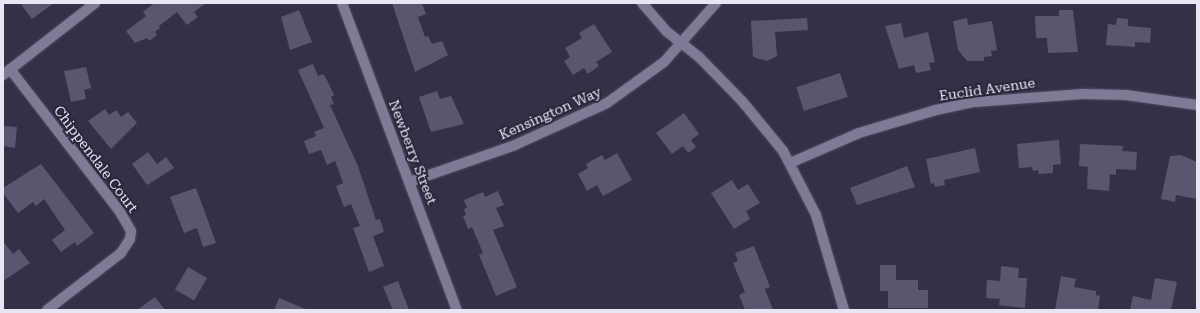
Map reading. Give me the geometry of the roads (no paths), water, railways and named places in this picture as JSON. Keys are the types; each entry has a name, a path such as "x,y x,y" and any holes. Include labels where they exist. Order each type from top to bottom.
{"street":[{"path":"6,72 95,3"},
{"name":"Newberry Street","path":"342,3 457,310"},
{"path":"642,3 666,31 682,42 742,101 790,163 823,234 844,310"},
{"name":"Kensington Way","path":"409,182 515,146 592,112 647,77 682,42 716,3"},
{"name":"Chippendale Court","path":"6,72 120,212 131,230 130,239 121,253 47,310"},
{"name":"Euclid Avenue","path":"790,163 880,126 975,102 1083,94 1133,96 1197,105"}]}
